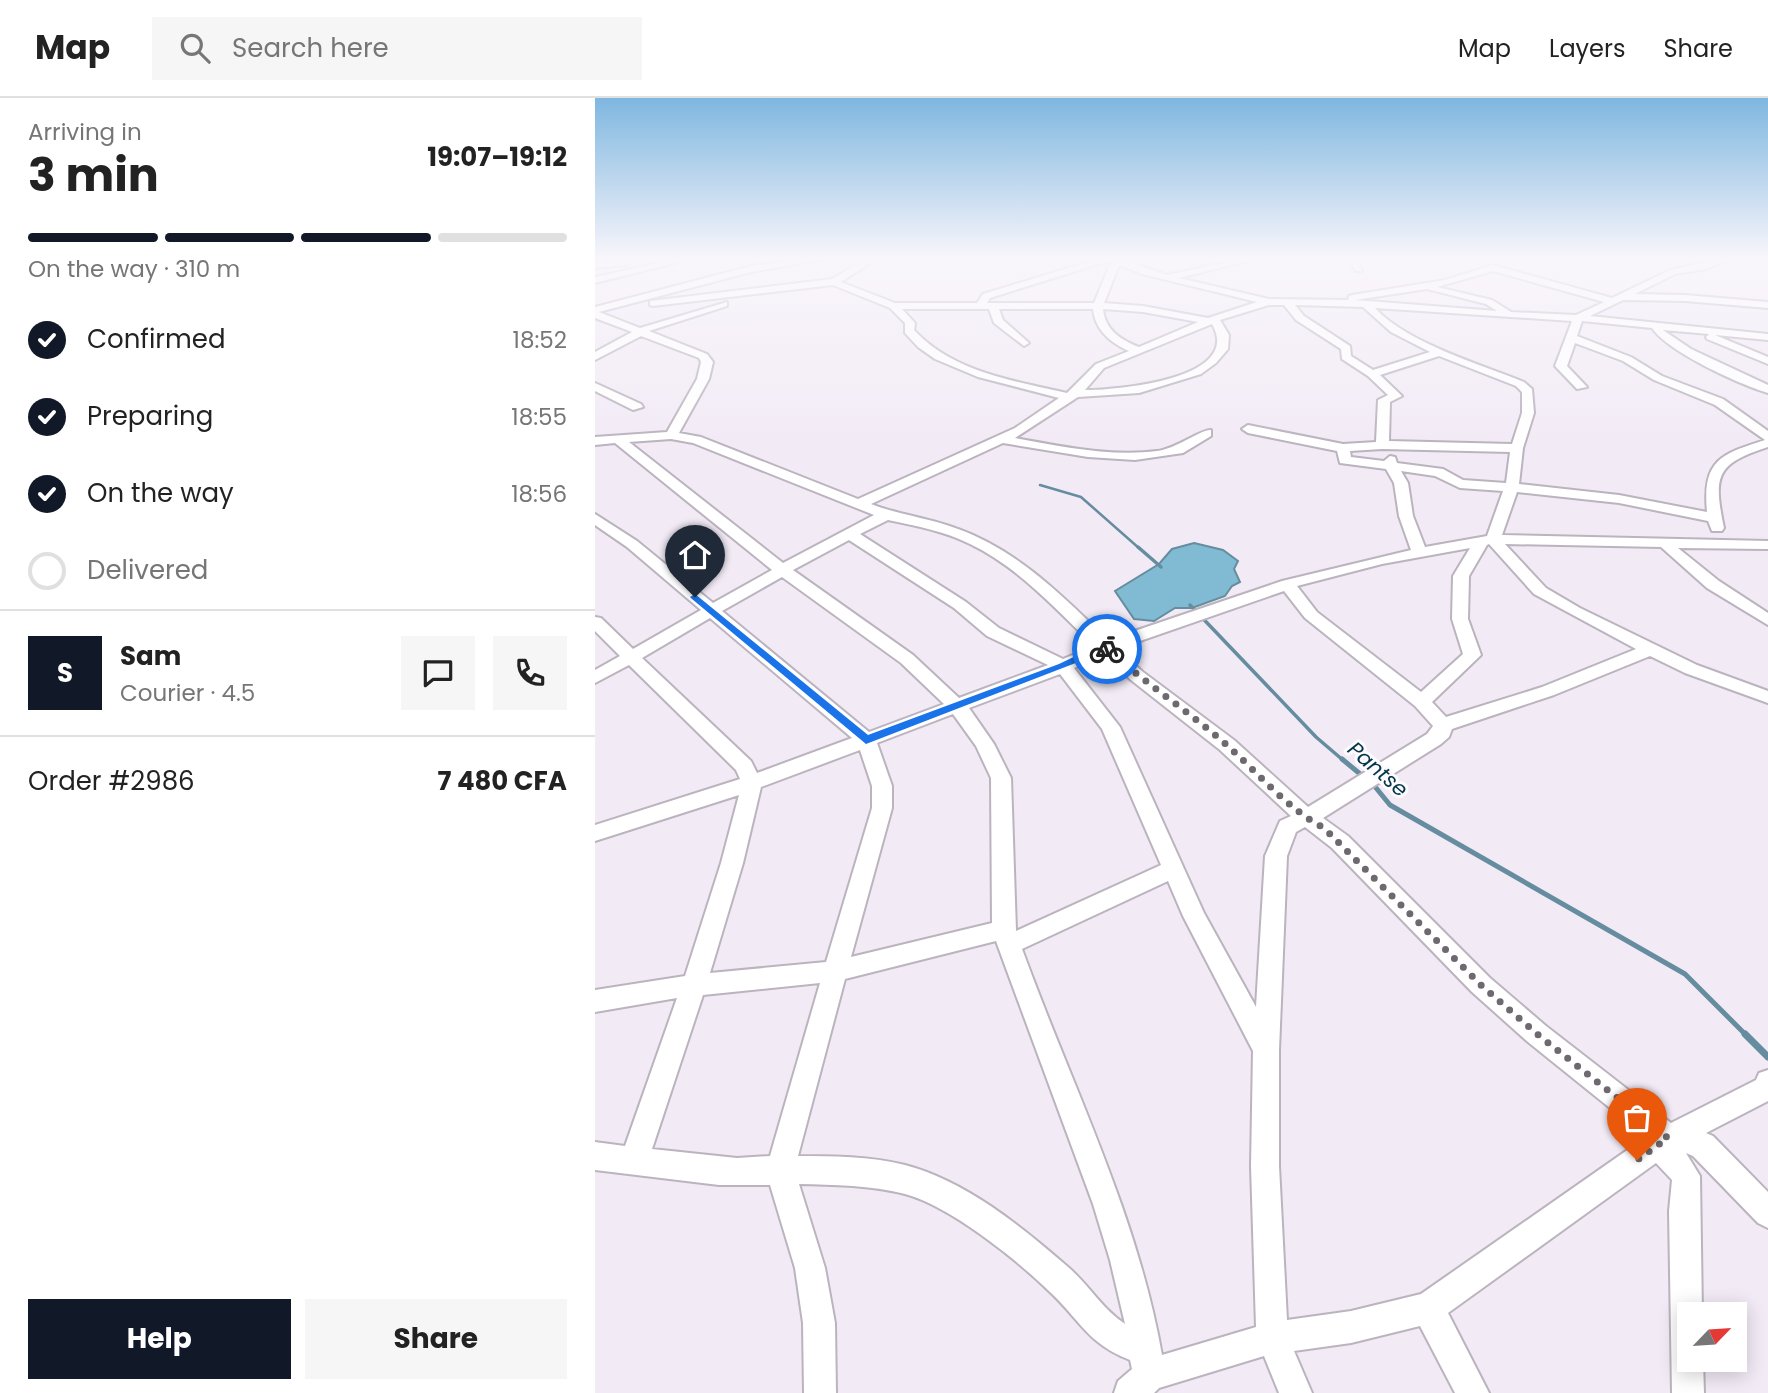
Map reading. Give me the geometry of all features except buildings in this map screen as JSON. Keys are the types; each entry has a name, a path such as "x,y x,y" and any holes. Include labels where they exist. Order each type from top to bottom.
{"street":[{"path":"615,319 703,356 707,362 703,379 671,435"},
{"path":"595,357 643,330 676,319"},
{"path":"907,319 910,323 911,335 929,352 987,377 1072,395 1143,390 1202,368 1221,352 1226,343 1223,330 1208,319"},
{"path":"997,319 1024,343"},
{"path":"1099,319 1115,340 1139,351"},
{"path":"1302,319 1346,348 1346,357 1350,361 1372,374 1396,396 1384,400 1386,445 1391,466 1401,483 1406,516 1419,552"},
{"path":"1379,319 1442,352 1520,384 1528,391 1528,413 1517,448 1512,486 1487,541 1461,576 1460,620 1472,655 1421,702"},
{"path":"1578,319 1560,366 1581,387"},
{"path":"1592,319 1768,337"},
{"path":"859,504 1039,420 1072,395 1103,364 1212,320"},
{"path":"1655,326 1658,334 1678,346 1768,389"},
{"path":"1697,331 1768,361"},
{"path":"1572,338 1627,359 1658,378 1719,402 1766,436 1723,462 1713,492 1719,542"},
{"path":"1372,374 1442,352"},
{"path":"595,386 637,407"},
{"path":"1248,429 1343,448 1386,445 1517,448"},
{"path":"1001,439 1088,452 1154,454 1178,452 1207,433"},
{"path":"595,441 671,435 709,445 885,515 954,532 978,542 1023,571 1137,676 1227,746 1305,818 1324,828 1481,985 1662,1142 1686,1176 1683,1212 1688,1393"},
{"path":"618,439 659,475 782,570 881,639 959,706 993,755 1001,778 1006,937 1104,1194 1131,1284 1142,1372"},
{"path":"1343,448 1345,460 1438,472 1460,484 1512,486 1619,499 1715,518"},
{"path":"595,677 713,612 782,570 885,515"},
{"path":"595,518 632,544 866,740 882,786 882,808 780,1170 810,1268 820,1323 820,1393"},
{"path":"849,533 960,605 993,632 1063,666 1111,727 1173,869 1266,1050"},
{"path":"1487,541 1540,591 1574,611 1691,668 1768,697"},
{"path":"595,833 752,783 1063,666 1105,647 1288,584 1419,552 1487,541 1719,542 1768,545"},
{"path":"1664,542 1689,568 1714,587 1768,620"},
{"path":"1288,584 1296,600 1311,615 1353,651 1421,702 1443,725"},
{"path":"595,622 744,766 752,783 732,863 694,985 634,1161"},
{"path":"1443,725 1549,691 1651,649"},
{"path":"1296,1393 1272,1338 1265,1166 1266,1050 1276,856 1287,827 1360,787 1434,738 1442,732 1443,725"},
{"path":"595,1001 694,985 835,971 1006,937 1173,869"},
{"path":"1142,1372 1272,1338 1351,1327 1428,1308 1662,1142 1767,1087"},
{"path":"1662,1142 1681,1137 1703,1146 1768,1213"},
{"path":"595,1156 739,1172 780,1170 880,1175 928,1189 958,1204 1007,1236 1062,1282 1110,1336 1122,1342 1142,1372"},
{"path":"1428,1308 1473,1393"}],"water":[{"path":"1194,543 1223,550 1238,561 1234,569 1240,582 1232,586 1225,596 1192,608 1175,608 1154,621 1134,619 1115,591 1159,564 1172,549"}],"waterway":[{"name":"Pantse","path":"1040,485 1081,497 1140,549"},
{"name":"Pantse","path":"1138,547 1161,567"},
{"name":"Pantse","path":"1190,605 1316,737 1344,761"},
{"name":"Pantse","path":"1342,759 1365,778"},
{"name":"Pantse","path":"1372,783 1390,805 1685,974 1768,1057"}],"way so far":[{"path":"1107,649 1137,676 1227,746 1305,818 1324,828 1481,985 1537,1034 1668,1138 1637,1160"}],"route":[{"path":"695,597 866,740 1063,666 1105,647 1107,649"}]}
